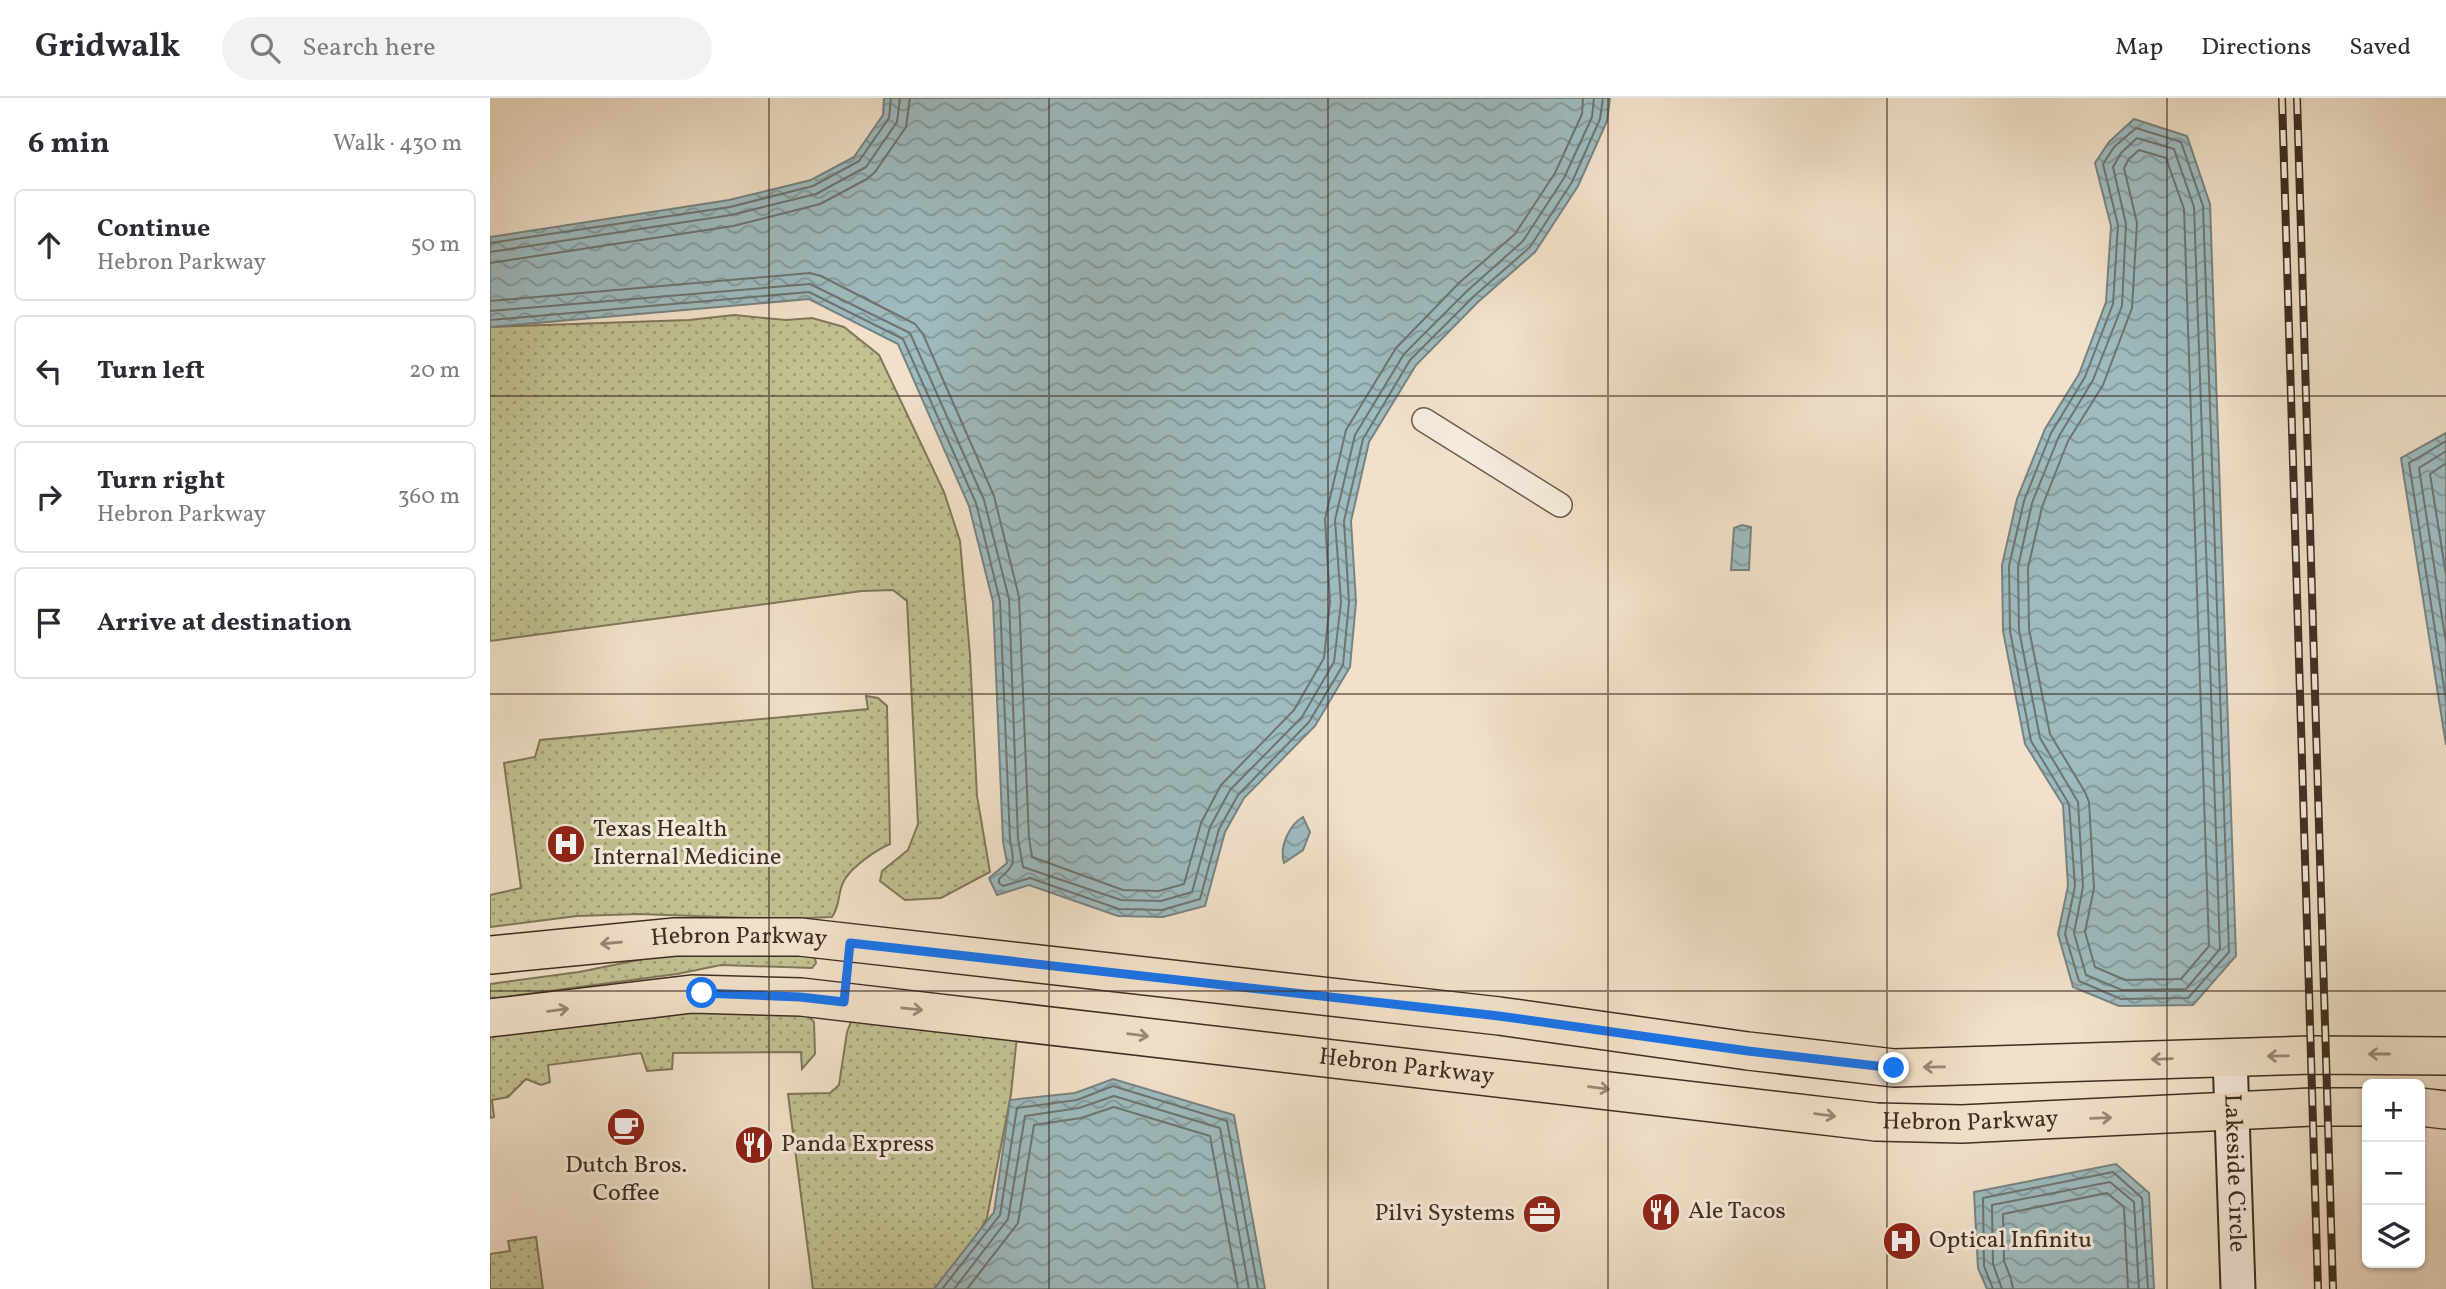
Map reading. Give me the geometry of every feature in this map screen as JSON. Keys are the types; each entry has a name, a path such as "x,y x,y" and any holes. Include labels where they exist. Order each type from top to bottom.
{"main road":[{"name":"Hebron Parkway","path":"490,955 674,937 800,937 1499,1016 1748,1051 1894,1068 2230,1057 2446,1056"},
{"path":"844,1002 850,943"},
{"name":"Hebron Parkway","path":"490,1018 692,994 800,997 1876,1122 1962,1124 2362,1107"},
{"path":"1496,1076 1499,1016"},
{"path":"1531,1080 1537,1021"},
{"path":"2425,1108 2446,1110"}],"street":[{"path":"1424,421 1560,505"},
{"name":"Lakeside Circle","path":"2230,1057 2238,1289"}],"green space":[{"path":"734,315 786,320 812,318 844,327 879,355 944,492 960,541 970,655 977,796 990,872 941,898 905,900 880,881 882,871 908,850 918,824 907,601 893,590 862,591 490,641 490,327 689,320"},
{"path":"866,696 878,698 887,706 890,844 865,859 849,874 832,917 781,919 639,914 577,916 490,927 490,895 521,888 504,763 535,757 540,740 868,709"},
{"path":"673,953 808,955 815,958 816,963 812,968 721,965 677,974 490,999 490,984 579,972"},
{"path":"687,1010 805,1012 814,1022 815,1054 802,1069 801,1052 673,1053 672,1069 647,1071 641,1053 548,1065 550,1082 541,1085 526,1079 508,1097 492,1100 494,1117 490,1118 490,1034"},
{"path":"872,1018 1017,1036 1011,1094 987,1218 968,1252 938,1289 813,1289 788,1094 830,1093 839,1085 851,1022"},
{"path":"536,1237 543,1289 490,1289 490,1254 510,1251 508,1241"}],"water":[{"path":"884,98 1610,98 1607,121 1578,186 1535,252 1478,302 1416,365 1369,442 1351,521 1356,602 1350,667 1315,726 1244,798 1225,832 1205,906 1163,917 1118,916 1029,885 997,895 989,878 1007,863 1003,841 993,602 969,506 898,344 809,299 490,327 490,237 729,200 811,180 854,157 883,115"},
{"path":"2134,119 2187,136 2210,204 2236,956 2193,1005 2119,1006 2073,987 2058,934 2068,886 2063,805 2025,744 2003,631 2002,565 2017,499 2045,429 2079,374 2106,302 2111,226 2095,163 2109,142"},
{"path":"2446,433 2446,745 2401,458"},
{"path":"1742,525 1751,527 1749,570 1731,570 1734,528"},
{"path":"1303,817 1310,832 1303,850 1284,863 1286,837 1293,825"},
{"path":"1113,1079 1234,1115 1265,1289 934,1289 994,1212 1010,1100 1075,1093"},
{"path":"2116,1164 2149,1193 2154,1289 1987,1289 1978,1268 1974,1192"}],"railway":[{"path":"2282,98 2318,1289"},
{"path":"2297,98 2333,1289"}],"place":[{"name":"Texas Health Internal Medicine","path":"566,844"},
{"name":"Dutch Bros. Coffee","path":"626,1127"},
{"name":"Panda Express","path":"754,1145"},
{"name":"Ale Tacos","path":"1661,1212"},
{"name":"Pilvi Systems","path":"1542,1214"},
{"name":"Optical Infinitu","path":"1902,1241"}],"route":[{"path":"702,993 800,997 844,1002 850,943 1499,1016 1748,1051 1894,1068"}]}
